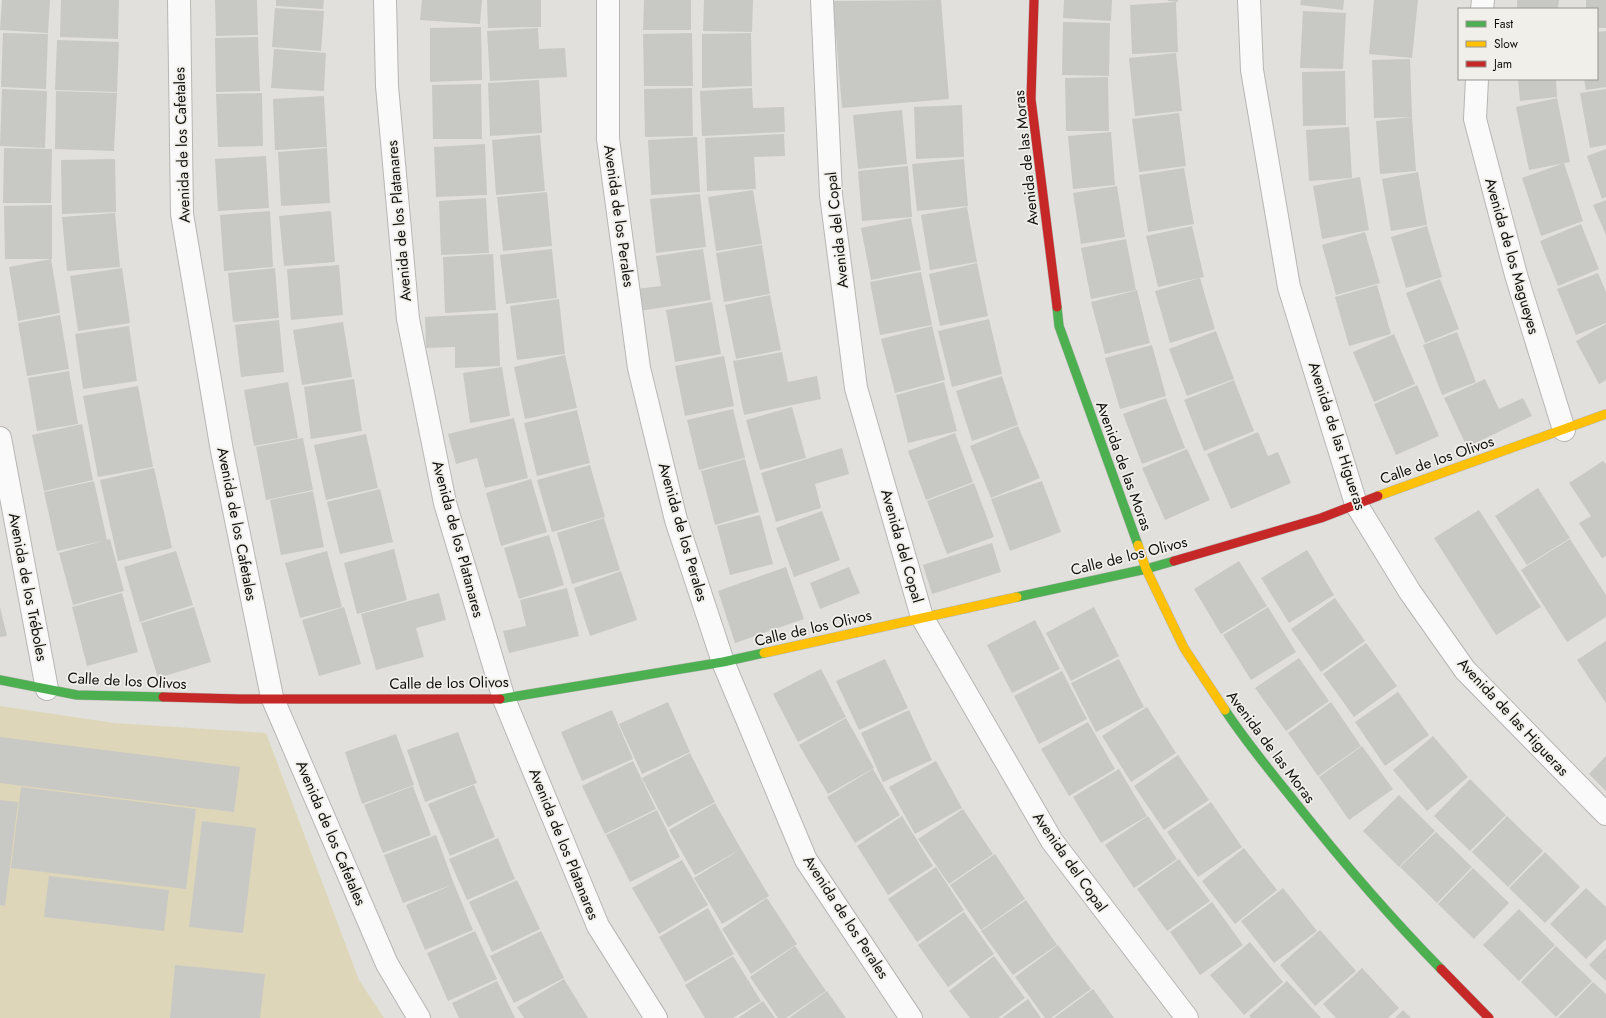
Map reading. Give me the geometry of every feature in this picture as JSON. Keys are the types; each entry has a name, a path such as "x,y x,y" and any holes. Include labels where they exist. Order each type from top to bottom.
{"street":[{"name":"Avenida de los Cafetales","path":"179,0 182,214 222,452 272,697 387,964 418,1018"},
{"name":"Avenida de los Platanares","path":"385,0 387,86 408,319 445,503 504,699 598,926 656,1018"},
{"name":"Avenida de los Perales","path":"608,0 608,139 639,368 676,520 723,662 806,860 911,1018"},
{"name":"Avenida del Copal","path":"822,0 831,195 856,388 922,617 1052,841 1186,1018"},
{"name":"Avenida de las Moras","path":"1034,0 1031,99 1059,326 1146,569 1184,648 1242,736 1310,821 1397,924 1489,1018"},
{"name":"Avenida de las Higueras","path":"1249,0 1252,70 1289,287 1356,504 1410,592 1465,670 1606,814"},
{"name":"Avenida de los Magueyes","path":"1477,80 1474,119 1516,275 1564,430"},
{"name":"Calle de los Olivos","path":"0,680 77,695 240,699 272,697 504,699 723,662 922,617 1146,569 1321,518 1606,414"},
{"name":"Avenida de los Tréboles","path":"0,438 47,689"}],"shaded area":[{"path":"0,706 114,723 266,733 359,980 384,1018 0,1018"}],"building":[{"path":"2,0 50,0 48,33 0,30"},
{"path":"61,0 119,0 118,39 60,37"},
{"path":"215,0 257,0 258,35 216,36"},
{"path":"276,0 324,0 323,9 276,6"},
{"path":"422,0 482,0 480,24 420,20"},
{"path":"487,0 541,0 541,27 488,28"},
{"path":"644,0 691,0 691,30 643,30"},
{"path":"704,0 753,0 752,32 703,31"},
{"path":"941,0 949,99 842,108 833,1"},
{"path":"1064,0 1112,0 1111,21 1063,18"},
{"path":"1178,0 1178,2 1168,1"},
{"path":"1301,0 1344,0 1343,10 1300,5"},
{"path":"1374,0 1418,0 1412,58 1369,54"},
{"path":"1517,0 1559,0 1558,8 1517,8"},
{"path":"1586,0 1606,0 1606,28 1598,28 1598,8 1586,8"},
{"path":"1176,2 1178,52 1132,54 1130,5"},
{"path":"275,8 324,11 321,51 272,47"},
{"path":"1303,11 1346,13 1343,69 1300,68"},
{"path":"1063,22 1110,23 1109,76 1062,75"},
{"path":"481,27 482,80 430,82 430,28"},
{"path":"538,28 539,49 565,48 567,77 490,81 487,31"},
{"path":"1606,31 1606,87 1586,90 1584,80 1598,80 1598,32"},
{"path":"3,33 48,34 46,89 1,87"},
{"path":"692,33 693,86 644,86 643,34"},
{"path":"751,33 752,86 702,88 702,34"},
{"path":"258,37 260,91 216,92 215,38"},
{"path":"57,40 119,42 117,92 55,90"},
{"path":"274,49 326,53 324,91 271,88"},
{"path":"1176,53 1182,111 1135,116 1129,58"},
{"path":"1410,59 1412,117 1374,118 1372,60"},
{"path":"1345,71 1346,125 1303,126 1302,72"},
{"path":"1108,77 1109,131 1066,131 1065,78"},
{"path":"539,80 542,133 490,136 488,83"},
{"path":"1518,80 1556,80 1557,97 1520,101"},
{"path":"481,84 482,139 433,139 432,85"},
{"path":"692,88 693,136 645,137 644,89"},
{"path":"752,88 753,108 784,107 785,132 702,136 700,91"},
{"path":"2,89 47,91 45,148 0,146"},
{"path":"1606,89 1606,145 1590,148 1580,93"},
{"path":"56,91 117,93 114,151 55,149"},
{"path":"262,93 263,146 218,147 216,94"},
{"path":"324,96 327,147 275,150 273,99"},
{"path":"1557,98 1570,162 1529,170 1516,107"},
{"path":"962,105 964,157 916,159 914,107"},
{"path":"902,110 907,164 858,169 853,115"},
{"path":"1179,113 1186,166 1139,172 1132,119"},
{"path":"1412,117 1416,171 1380,174 1376,121"},
{"path":"1349,127 1352,178 1309,181 1306,130"},
{"path":"1111,132 1115,185 1073,189 1068,136"},
{"path":"784,134 785,156 754,157 756,189 707,191 705,138"},
{"path":"540,135 545,191 496,195 492,140"},
{"path":"697,137 700,192 651,195 648,140"},
{"path":"485,144 487,195 436,197 434,147"},
{"path":"4,148 52,149 51,203 3,203"},
{"path":"327,148 330,203 281,206 278,152"},
{"path":"1606,149 1606,197 1602,199 1587,156"},
{"path":"266,156 269,208 218,211 215,159"},
{"path":"115,159 116,212 62,214 61,160"},
{"path":"964,159 968,206 917,211 912,164"},
{"path":"1564,163 1583,221 1541,236 1522,178"},
{"path":"908,166 912,217 862,221 858,171"},
{"path":"1184,168 1194,224 1148,232 1139,175"},
{"path":"1418,172 1427,225 1391,231 1382,179"},
{"path":"1360,177 1369,230 1322,239 1313,186"},
{"path":"1117,186 1125,237 1081,244 1073,193"},
{"path":"753,190 762,244 716,251 708,197"},
{"path":"547,192 552,246 503,251 497,197"},
{"path":"700,194 706,247 656,253 650,199"},
{"path":"486,198 489,253 441,255 439,201"},
{"path":"1606,200 1606,235 1593,205"},
{"path":"52,205 52,259 5,259 4,206"},
{"path":"967,207 977,262 930,270 921,215"},
{"path":"270,211 273,267 224,271 220,215"},
{"path":"331,211 335,262 284,266 279,216"},
{"path":"115,213 120,267 67,271 62,217"},
{"path":"911,218 921,270 871,280 861,228"},
{"path":"1581,224 1599,269 1558,286 1540,241"},
{"path":"1192,226 1204,277 1158,287 1146,236"},
{"path":"1427,226 1442,277 1406,288 1391,237"},
{"path":"1365,232 1380,283 1336,295 1322,245"},
{"path":"1126,239 1136,290 1091,299 1081,248"},
{"path":"762,245 770,294 724,302 716,253"},
{"path":"552,249 557,298 506,304 500,255"},
{"path":"703,249 711,300 639,311 636,289 661,286 656,256"},
{"path":"493,254 496,310 445,313 443,257"},
{"path":"51,259 60,313 18,321 9,267"},
{"path":"977,263 988,316 940,326 929,274"},
{"path":"339,265 343,315 291,320 287,269"},
{"path":"122,268 130,323 78,331 70,276"},
{"path":"275,268 279,318 233,322 228,273"},
{"path":"921,272 932,325 880,335 870,282"},
{"path":"1598,273 1606,292 1606,323 1576,335 1557,289"},
{"path":"1200,278 1215,329 1170,343 1155,291"},
{"path":"1440,279 1459,329 1425,343 1406,293"},
{"path":"1377,285 1391,334 1349,346 1335,297"},
{"path":"1137,290 1150,343 1105,354 1091,302"},
{"path":"770,295 781,350 736,359 725,305"},
{"path":"559,299 565,354 517,360 510,306"},
{"path":"712,302 721,354 675,362 666,310"},
{"path":"498,313 500,366 455,368 455,347 426,348 425,317"},
{"path":"60,315 69,369 27,376 18,323"},
{"path":"989,319 1002,374 952,387 938,331"},
{"path":"279,320 284,372 241,377 235,325"},
{"path":"343,322 352,377 302,385 293,330"},
{"path":"1606,324 1606,380 1599,384 1576,341"},
{"path":"129,326 137,381 83,389 75,334"},
{"path":"932,326 945,380 895,393 881,339"},
{"path":"1216,331 1234,379 1187,396 1169,349"},
{"path":"1457,332 1476,382 1442,395 1423,345"},
{"path":"1394,334 1415,384 1374,402 1353,352"},
{"path":"1152,345 1166,396 1120,409 1105,358"},
{"path":"782,352 788,382 817,376 821,399 744,415 733,361"},
{"path":"565,355 577,408 525,419 514,367"},
{"path":"724,356 734,406 685,416 675,366"},
{"path":"502,367 510,416 470,423 463,373"},
{"path":"69,371 78,424 37,431 28,378"},
{"path":"1002,376 1018,425 972,441 956,391"},
{"path":"354,379 362,431 311,439 304,387"},
{"path":"1485,379 1499,409 1523,398 1532,416 1467,447 1444,398"},
{"path":"1234,380 1254,431 1204,451 1184,400"},
{"path":"288,382 298,438 254,446 244,390"},
{"path":"944,382 957,431 908,443 896,395"},
{"path":"1417,385 1439,436 1396,455 1374,404"},
{"path":"138,386 153,467 98,477 83,396"},
{"path":"1166,398 1185,448 1142,464 1123,414"},
{"path":"792,407 806,458 760,470 746,420"},
{"path":"733,409 745,458 699,470 687,420"},
{"path":"577,410 590,463 537,476 524,423"},
{"path":"514,418 528,478 485,488 477,458 456,464 448,434"},
{"path":"82,424 93,480 44,491 32,435"},
{"path":"1018,426 1040,478 991,498 970,446"},
{"path":"1258,432 1268,456 1278,452 1291,483 1231,509 1207,454"},
{"path":"955,433 973,482 926,500 908,451"},
{"path":"366,434 378,488 326,500 314,445"},
{"path":"303,438 313,490 266,500 256,447"},
{"path":"842,448 849,474 815,484 821,508 776,522 761,473"},
{"path":"1187,449 1210,500 1165,520 1142,468"},
{"path":"745,459 759,512 715,525 701,471"},
{"path":"1603,461 1606,464 1606,556 1602,558 1579,523 1591,516 1569,483"},
{"path":"590,465 605,517 552,532 537,480"},
{"path":"154,468 172,548 118,561 100,480"},
{"path":"531,479 547,532 501,546 486,493"},
{"path":"94,481 107,540 57,551 44,492"},
{"path":"1042,481 1061,532 1010,551 991,499"},
{"path":"974,483 994,537 947,554 927,501"},
{"path":"1538,488 1570,538 1527,565 1495,516"},
{"path":"380,489 393,542 340,554 327,502"},
{"path":"313,491 324,547 281,555 270,500"},
{"path":"1479,510 1541,607 1496,635 1434,538"},
{"path":"822,511 840,560 794,577 776,528"},
{"path":"760,515 773,564 730,575 717,526"},
{"path":"604,518 620,570 572,584 557,533"},
{"path":"549,535 564,585 519,599 504,548"},
{"path":"110,539 124,591 73,605 59,553"},
{"path":"1570,539 1606,595 1606,617 1567,642 1521,570"},
{"path":"992,543 1001,572 932,594 923,565"},
{"path":"394,549 407,600 357,614 344,563"},
{"path":"1307,550 1334,595 1289,623 1261,578"},
{"path":"176,551 193,605 140,622 124,567"},
{"path":"327,551 342,607 300,618 285,563"},
{"path":"1239,561 1267,606 1221,634 1194,589"},
{"path":"786,567 804,619 735,643 718,591"},
{"path":"849,567 860,593 820,609 810,583"},
{"path":"621,571 637,620 590,636 574,588"},
{"path":"567,588 579,636 509,653 503,631 526,626 520,600"},
{"path":"122,593 138,652 87,666 72,607"},
{"path":"439,593 446,620 416,628 424,657 376,670 361,614"},
{"path":"1335,598 1365,641 1321,672 1291,629"},
{"path":"0,607 7,636 0,637"},
{"path":"194,607 211,662 158,678 141,623"},
{"path":"344,607 361,664 319,676 302,620"},
{"path":"1094,607 1119,656 1071,681 1046,633"},
{"path":"1268,607 1296,652 1251,680 1223,635"},
{"path":"1035,620 1060,669 1012,693 987,645"},
{"path":"1606,641 1606,703 1577,660"},
{"path":"1366,643 1397,686 1354,717 1323,674"},
{"path":"1299,658 1329,701 1286,731 1255,688"},
{"path":"885,659 908,708 859,730 836,681"},
{"path":"1119,659 1144,707 1096,732 1071,683"},
{"path":"821,669 846,717 798,742 773,694"},
{"path":"1062,671 1087,719 1039,744 1014,696"},
{"path":"1398,692 1429,735 1385,766 1355,722"},
{"path":"668,702 690,752 642,774 619,724"},
{"path":"1331,702 1361,746 1318,776 1288,733"},
{"path":"1147,707 1176,753 1131,782 1102,736"},
{"path":"612,710 633,759 582,781 561,732"},
{"path":"909,710 932,760 883,782 861,733"},
{"path":"846,718 874,768 828,794 799,745"},
{"path":"1088,722 1115,769 1069,796 1041,749"},
{"path":"458,732 477,783 425,802 407,750"},
{"path":"396,734 414,785 362,804 345,752"},
{"path":"1433,736 1468,777 1427,811 1393,770"},
{"path":"0,737 240,767 234,812 0,783"},
{"path":"1362,746 1393,789 1349,820 1319,777"},
{"path":"690,753 715,802 668,827 642,778"},
{"path":"1178,755 1209,800 1164,830 1134,786"},
{"path":"1606,756 1606,791 1589,774"},
{"path":"633,761 656,809 605,834 582,786"},
{"path":"936,761 962,808 915,834 889,787"},
{"path":"873,769 900,815 855,843 827,797"},
{"path":"1119,769 1147,816 1101,843 1073,797"},
{"path":"1470,779 1506,815 1470,851 1434,816"},
{"path":"474,785 495,837 450,856 428,804"},
{"path":"413,786 431,835 383,853 364,805"},
{"path":"21,787 196,809 186,889 11,868"},
{"path":"1399,795 1435,831 1399,867 1363,831"},
{"path":"0,800 18,802 5,906 0,905"},
{"path":"1211,802 1242,847 1198,877 1167,832"},
{"path":"715,803 741,849 695,875 669,830"},
{"path":"963,809 993,854 949,884 918,839"},
{"path":"657,810 680,857 630,882 606,835"},
{"path":"902,816 933,866 888,895 857,846"},
{"path":"1148,816 1177,859 1134,888 1105,845"},
{"path":"1507,816 1543,851 1508,887 1472,852"},
{"path":"202,821 256,828 243,933 189,927"},
{"path":"1436,832 1472,867 1437,903 1400,867"},
{"path":"436,835 454,884 403,903 384,855"},
{"path":"498,838 515,879 467,900 449,859"},
{"path":"1244,848 1277,890 1235,924 1202,881"},
{"path":"741,849 769,896 722,924 694,878"},
{"path":"1545,852 1580,887 1545,923 1509,888"},
{"path":"995,854 1025,899 981,930 950,885"},
{"path":"1179,859 1210,901 1167,931 1137,889"},
{"path":"682,860 708,905 659,934 632,888"},
{"path":"936,867 964,910 917,942 888,899"},
{"path":"1473,868 1509,903 1474,939 1438,904"},
{"path":"49,876 169,890 164,931 44,917"},
{"path":"517,880 540,929 492,952 469,902"},
{"path":"454,884 473,930 425,950 406,905"},
{"path":"1283,888 1317,931 1274,963 1241,921"},
{"path":"1586,888 1606,907 1606,939 1586,959 1550,924"},
{"path":"767,898 797,944 751,974 722,929"},
{"path":"1026,900 1057,945 1013,975 981,931"},
{"path":"1212,902 1243,945 1200,975 1170,932"},
{"path":"708,908 734,954 685,982 659,937"},
{"path":"1519,909 1555,945 1519,981 1483,945"},
{"path":"964,912 994,954 948,987 918,945"},
{"path":"1320,930 1356,971 1315,1006 1280,965"},
{"path":"475,931 497,979 448,1001 427,953"},
{"path":"541,931 564,978 514,1003 490,956"},
{"path":"1250,942 1283,982 1244,1015 1210,975"},
{"path":"1058,945 1091,989 1051,1018 1045,1018 1015,977"},
{"path":"795,946 826,991 786,1018 778,1018 750,977"},
{"path":"1556,946 1592,981 1556,1017 1521,982"},
{"path":"1606,948 1606,981 1589,965"},
{"path":"733,956 761,1001 733,1018 705,1018 685,985"},
{"path":"994,956 1025,998 998,1018 970,1018 949,991"},
{"path":"175,965 265,974 260,1018 170,1018"},
{"path":"1362,968 1399,1008 1388,1018 1336,1018 1323,1004"},
{"path":"564,979 588,1018 524,1018 517,1007"},
{"path":"497,981 515,1018 459,1018 452,1003"},
{"path":"1287,981 1321,1018 1251,1018 1249,1016"},
{"path":"1593,982 1606,994 1606,1018 1558,1018"},
{"path":"1093,989 1114,1018 1054,1018"},
{"path":"827,991 846,1018 789,1018"},
{"path":"1028,999 1041,1018 1002,1018"},
{"path":"763,1001 775,1018 738,1018"},
{"path":"1403,1010 1411,1018 1395,1018"}],"traffic: fast":[{"path":"1057,307 1059,326 1138,545"},
{"path":"1017,597 1146,569 1174,561"},
{"path":"500,699 723,662 764,653"},
{"path":"0,680 77,695 163,697"},
{"path":"1225,710 1241,734 1330,845 1384,908 1441,969"}],"traffic: slow":[{"path":"1378,496 1606,414"},
{"path":"1138,545 1146,569 1184,648 1225,710"},
{"path":"764,653 1017,597"}],"traffic: jam":[{"path":"1034,0 1031,99 1057,307"},
{"path":"1174,561 1321,518 1378,496"},
{"path":"163,697 240,699 500,699"},
{"path":"1441,969 1489,1018"}]}
